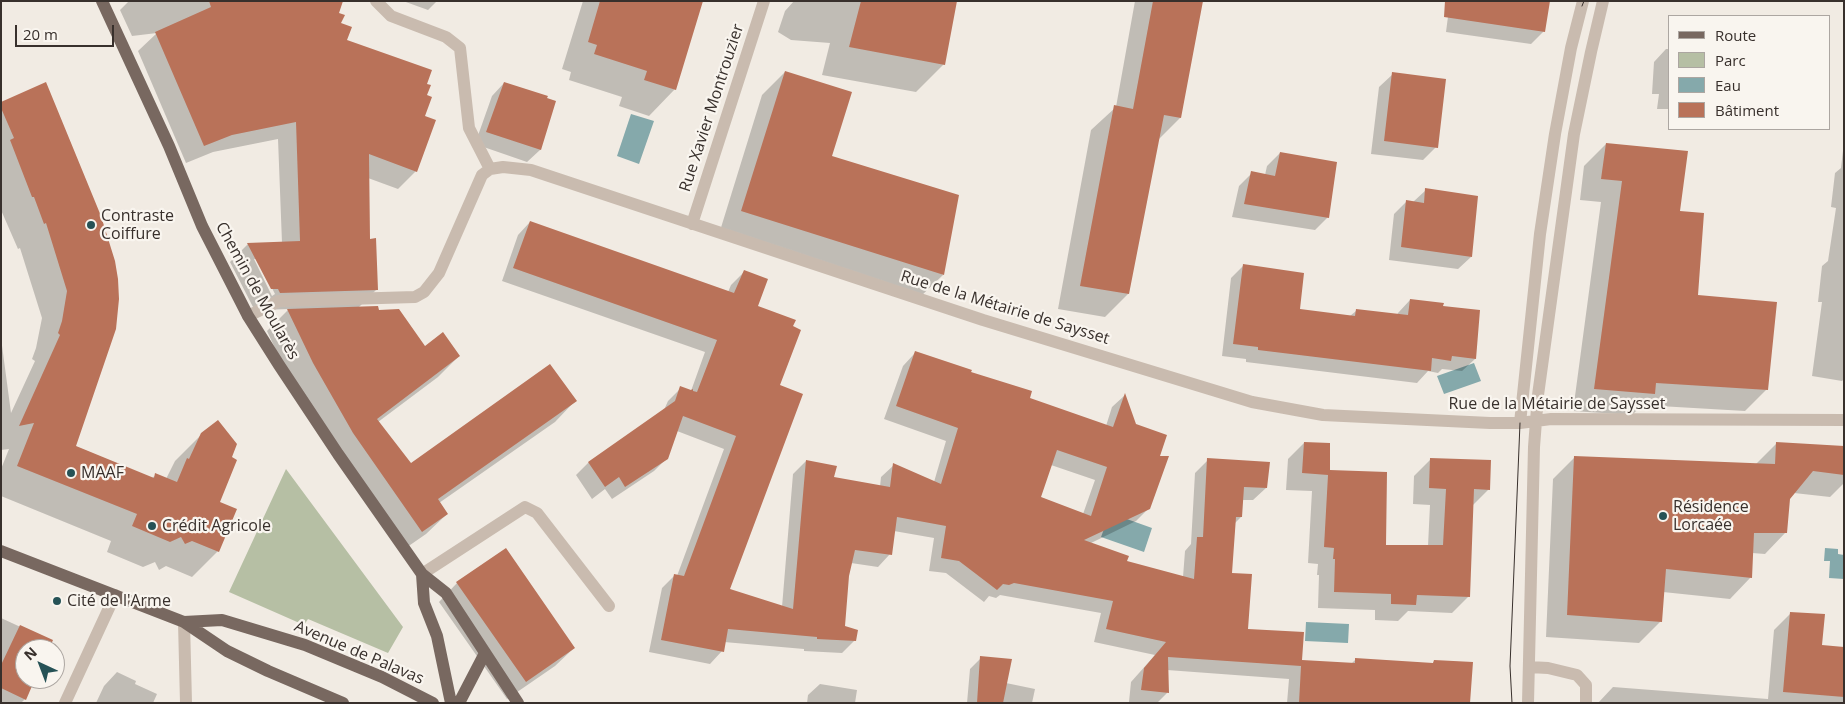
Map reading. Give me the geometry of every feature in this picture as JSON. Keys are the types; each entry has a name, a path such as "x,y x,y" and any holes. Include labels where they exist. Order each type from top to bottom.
{"main road":[{"name":"Chemin de Moularès","path":"102,1 202,226 248,316 333,446 422,574 446,593 518,703"},
{"name":"Avenue de Palavas","path":"1,550 184,622 227,651 343,703"},
{"path":"422,574 424,603 438,636 451,703"},
{"name":"Avenue de Palavas","path":"184,622 222,620 305,645 382,677 433,703"},
{"path":"459,703 485,654"}],"street":[{"path":"248,316 278,301 415,296 424,292 439,273 482,175 490,169 469,128 460,48 446,38 391,16 376,1"},
{"name":"Rue Xavier Montrouzier","path":"692,224 764,1"},
{"path":"1528,703 1535,421 1574,134 1603,1"},
{"path":"1520,423 1540,234 1555,134 1571,48 1582,4"},
{"name":"Rue de la Métairie de Saysset","path":"490,169 503,167 531,170 983,320 1252,402 1323,415 1490,423 1520,423 1552,419 1844,420"},
{"path":"422,574 524,507 537,513 609,606"},
{"path":"65,703 115,595"},
{"path":"184,622 186,703"},
{"path":"1529,667 1548,668 1577,675 1586,685 1586,703"}],"green space":[{"path":"286,469 403,627 388,653 308,619 304,625 229,592"}],"water":[{"path":"631,114 654,121 639,164 617,156"},
{"path":"1474,363 1481,381 1444,394 1437,376"},
{"path":"1110,513 1152,528 1144,552 1101,537"},
{"path":"1825,548 1838,549 1838,554 1844,555 1844,579 1829,578 1830,561 1824,561"},
{"path":"1306,622 1349,624 1348,643 1305,641"}],"building":[{"path":"209,1 343,1 339,13 345,15 341,23 352,27 347,40 432,70 427,84 431,85 427,95 432,97 425,116 436,120 417,172 369,154 370,239 376,238 378,290 280,293 278,289 271,289 247,243 300,241 296,122 232,135 204,146 155,32 211,7"},
{"path":"600,1 703,1 676,90 644,80 647,71 594,54 597,45 588,42"},
{"path":"861,1 957,1 945,65 849,47"},
{"path":"1153,1 1203,1 1181,118 1164,115 1129,294 1080,286 1114,105 1133,109"},
{"path":"1445,1 1550,1 1545,32 1444,17"},
{"path":"785,71 852,92 832,156 959,195 944,275 741,211"},
{"path":"1392,72 1446,79 1438,148 1384,141"},
{"path":"46,82 101,216 115,261 118,279 119,299 116,329 76,446 154,478 155,473 177,482 187,458 189,459 201,433 218,420 237,444 232,457 237,460 220,502 237,509 219,552 192,541 185,544 181,537 170,542 132,526 137,514 17,466 34,423 19,426 60,335 58,333 67,291 46,223 44,224 34,197 32,197 10,140 14,138 1,108 1,102"},
{"path":"504,82 548,96 547,98 556,101 541,150 486,132"},
{"path":"1606,143 1688,151 1680,211 1704,213 1698,295 1777,302 1768,390 1656,383 1655,394 1594,389 1622,181 1601,179"},
{"path":"1280,152 1337,162 1329,218 1244,204 1251,171 1275,176"},
{"path":"1425,188 1478,196 1472,257 1401,247 1406,200 1424,203"},
{"path":"530,221 734,293 744,270 768,279 758,306 796,320 793,326 801,330 780,385 803,394 730,589 793,609 806,460 837,466 834,477 890,487 893,463 941,484 958,428 896,406 915,351 972,370 971,372 1032,391 1030,398 1113,427 1125,393 1136,424 1167,435 1160,456 1169,456 1150,509 1084,540 1129,556 1127,561 1194,579 1197,537 1203,537 1207,458 1270,462 1267,488 1244,487 1242,517 1236,517 1232,573 1252,574 1248,629 1304,632 1302,660 1355,663 1355,658 1433,663 1434,660 1473,662 1470,703 1299,703 1301,666 1168,657 1169,693 1141,690 1144,668 1166,642 1106,629 1113,601 1014,583 1009,585 1003,584 997,590 959,561 941,558 946,526 897,517 892,555 855,550 849,576 845,626 858,630 856,641 817,639 817,637 728,629 724,652 661,640 674,574 684,576 736,436 683,416 668,459 625,487 619,477 605,487 588,462 675,401 680,386 697,392 717,340 513,268","holes":["1057,450 1107,467 1091,516 1041,497"]},
{"path":"1243,264 1304,273 1300,309 1355,316 1356,309 1408,315 1410,299 1444,303 1443,306 1480,310 1476,359 1452,356 1451,361 1432,358 1431,371 1258,350 1258,347 1233,344"},
{"path":"378,306 379,310 399,309 425,346 443,332 460,356 377,419 411,463 550,364 577,401 438,499 448,514 422,532 353,433 313,363 287,309"},
{"path":"1304,442 1330,443 1330,470 1387,472 1386,545 1443,545 1446,489 1429,488 1430,458 1491,460 1490,490 1474,489 1470,597 1417,595 1416,605 1391,604 1391,594 1334,592 1334,548 1324,547 1328,475 1302,473"},
{"name":"Résidence Lorcaée","path":"1776,442 1844,446 1844,475 1813,471 1790,499 1787,533 1754,533 1752,578 1666,569 1662,622 1567,615 1574,456 1775,464"},
{"path":"506,548 575,648 526,682 456,582"},
{"path":"1790,612 1825,614 1822,645 1844,647 1844,697 1783,692"},
{"path":"20,625 51,639 15,639 15,689 31,689 26,700 1,688 1,665"},
{"path":"980,656 1012,659 1003,703 977,703"}],"tram line":[{"path":"1582,6 1584,1"},
{"path":"1512,703 1510,666 1520,423"}],"place":[{"name":"Contraste Coiffure","path":"91,225"},
{"name":"MAAF","path":"71,473"},
{"name":"Résidence Lorcaée","path":"1663,516"},
{"name":"Crédit Agricole","path":"152,526"},
{"name":"Cité de l'Arme","path":"57,601"}]}
